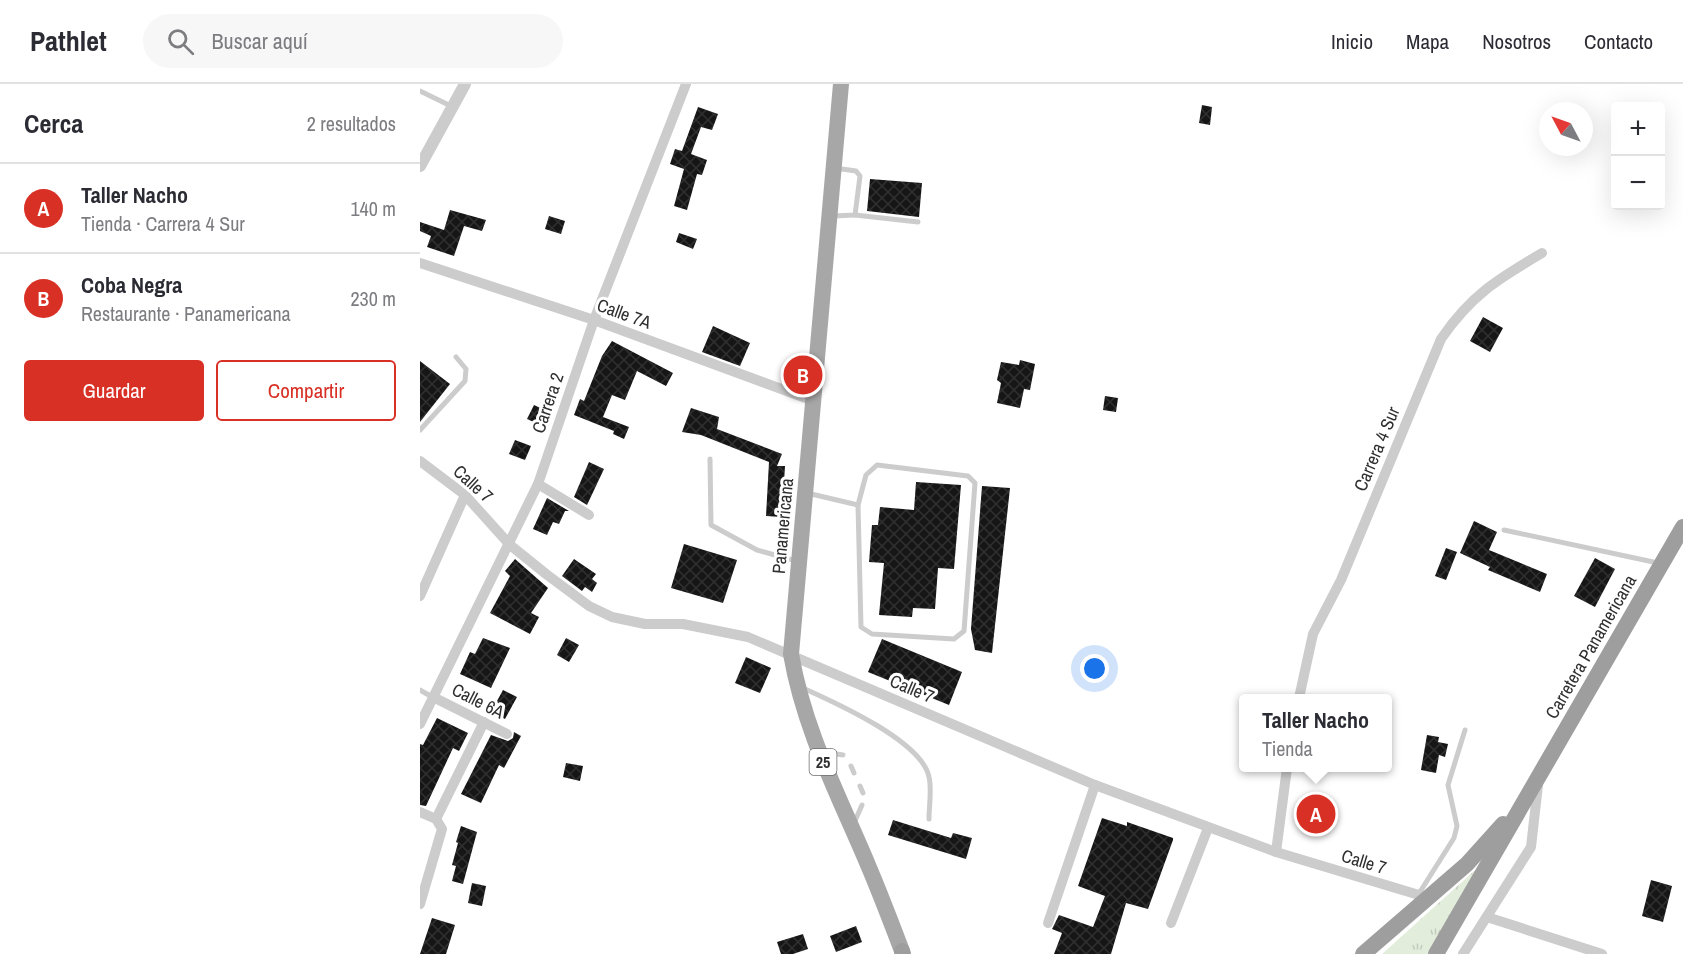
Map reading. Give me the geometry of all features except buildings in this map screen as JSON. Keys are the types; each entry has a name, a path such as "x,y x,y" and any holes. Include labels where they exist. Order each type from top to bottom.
{"highway":[{"name":"Carretera Panamericana","path":"1436,954 1683,527"},
{"name":"Carretera Panamericana","path":"1363,954 1423,897 1467,864 1536,783"}],"main road":[{"name":"Panamericana","path":"841,84 791,654 796,684 818,752 902,953"}],"street":[{"path":"420,166 465,84"},
{"name":"Carrera 2","path":"420,723 435,698 538,484 594,320 686,84"},
{"name":"Carrera 4 Sur","path":"1300,694 1313,634 1341,580 1441,339 1466,307 1488,285 1542,253"},
{"name":"Calle 7A","path":"420,263 594,320 814,401"},
{"name":"Calle 7","path":"420,461 465,495 510,545 589,606 612,617 645,624 683,624 717,629 748,638 791,654 1095,786 1276,852 1423,897"},
{"path":"538,484 589,515"},
{"path":"420,596 465,495"},
{"name":"Calle 6A","path":"435,698 507,734"},
{"path":"420,904 439,824 484,722"},
{"path":"1276,852 1286,772"},
{"path":"1463,954 1531,847 1536,783"},
{"path":"1048,923 1095,786"},
{"path":"420,812 439,824"},
{"path":"1171,922 1208,828"},
{"path":"1487,917 1602,954"}],"lane":[{"path":"420,91 453,107"},
{"path":"833,168 856,171 860,176 855,215"},
{"path":"829,216 855,215 918,222"},
{"path":"420,430 465,381 466,369 456,357"},
{"path":"710,459 711,525 757,550 800,562"},
{"path":"877,465 968,476 975,483 964,631 954,639 872,634 861,627 858,505 866,475 877,465"},
{"path":"805,492 858,505"},
{"path":"1504,530 1661,564"},
{"path":"796,684 844,707 911,747 929,776 929,819"},
{"path":"420,690 435,698"},
{"path":"1423,897 1454,838 1457,826 1448,785 1465,730"},
{"path":"818,752 843,755"},
{"path":"851,766 854,773"},
{"path":"860,786 863,793"},
{"path":"851,829 862,805"}],"green space":[{"path":"1483,863 1431,954 1382,954"}],"place":[{"name":"Coba Negra","path":"803,375"},
{"name":"Taller Nacho","path":"1316,814"}]}
